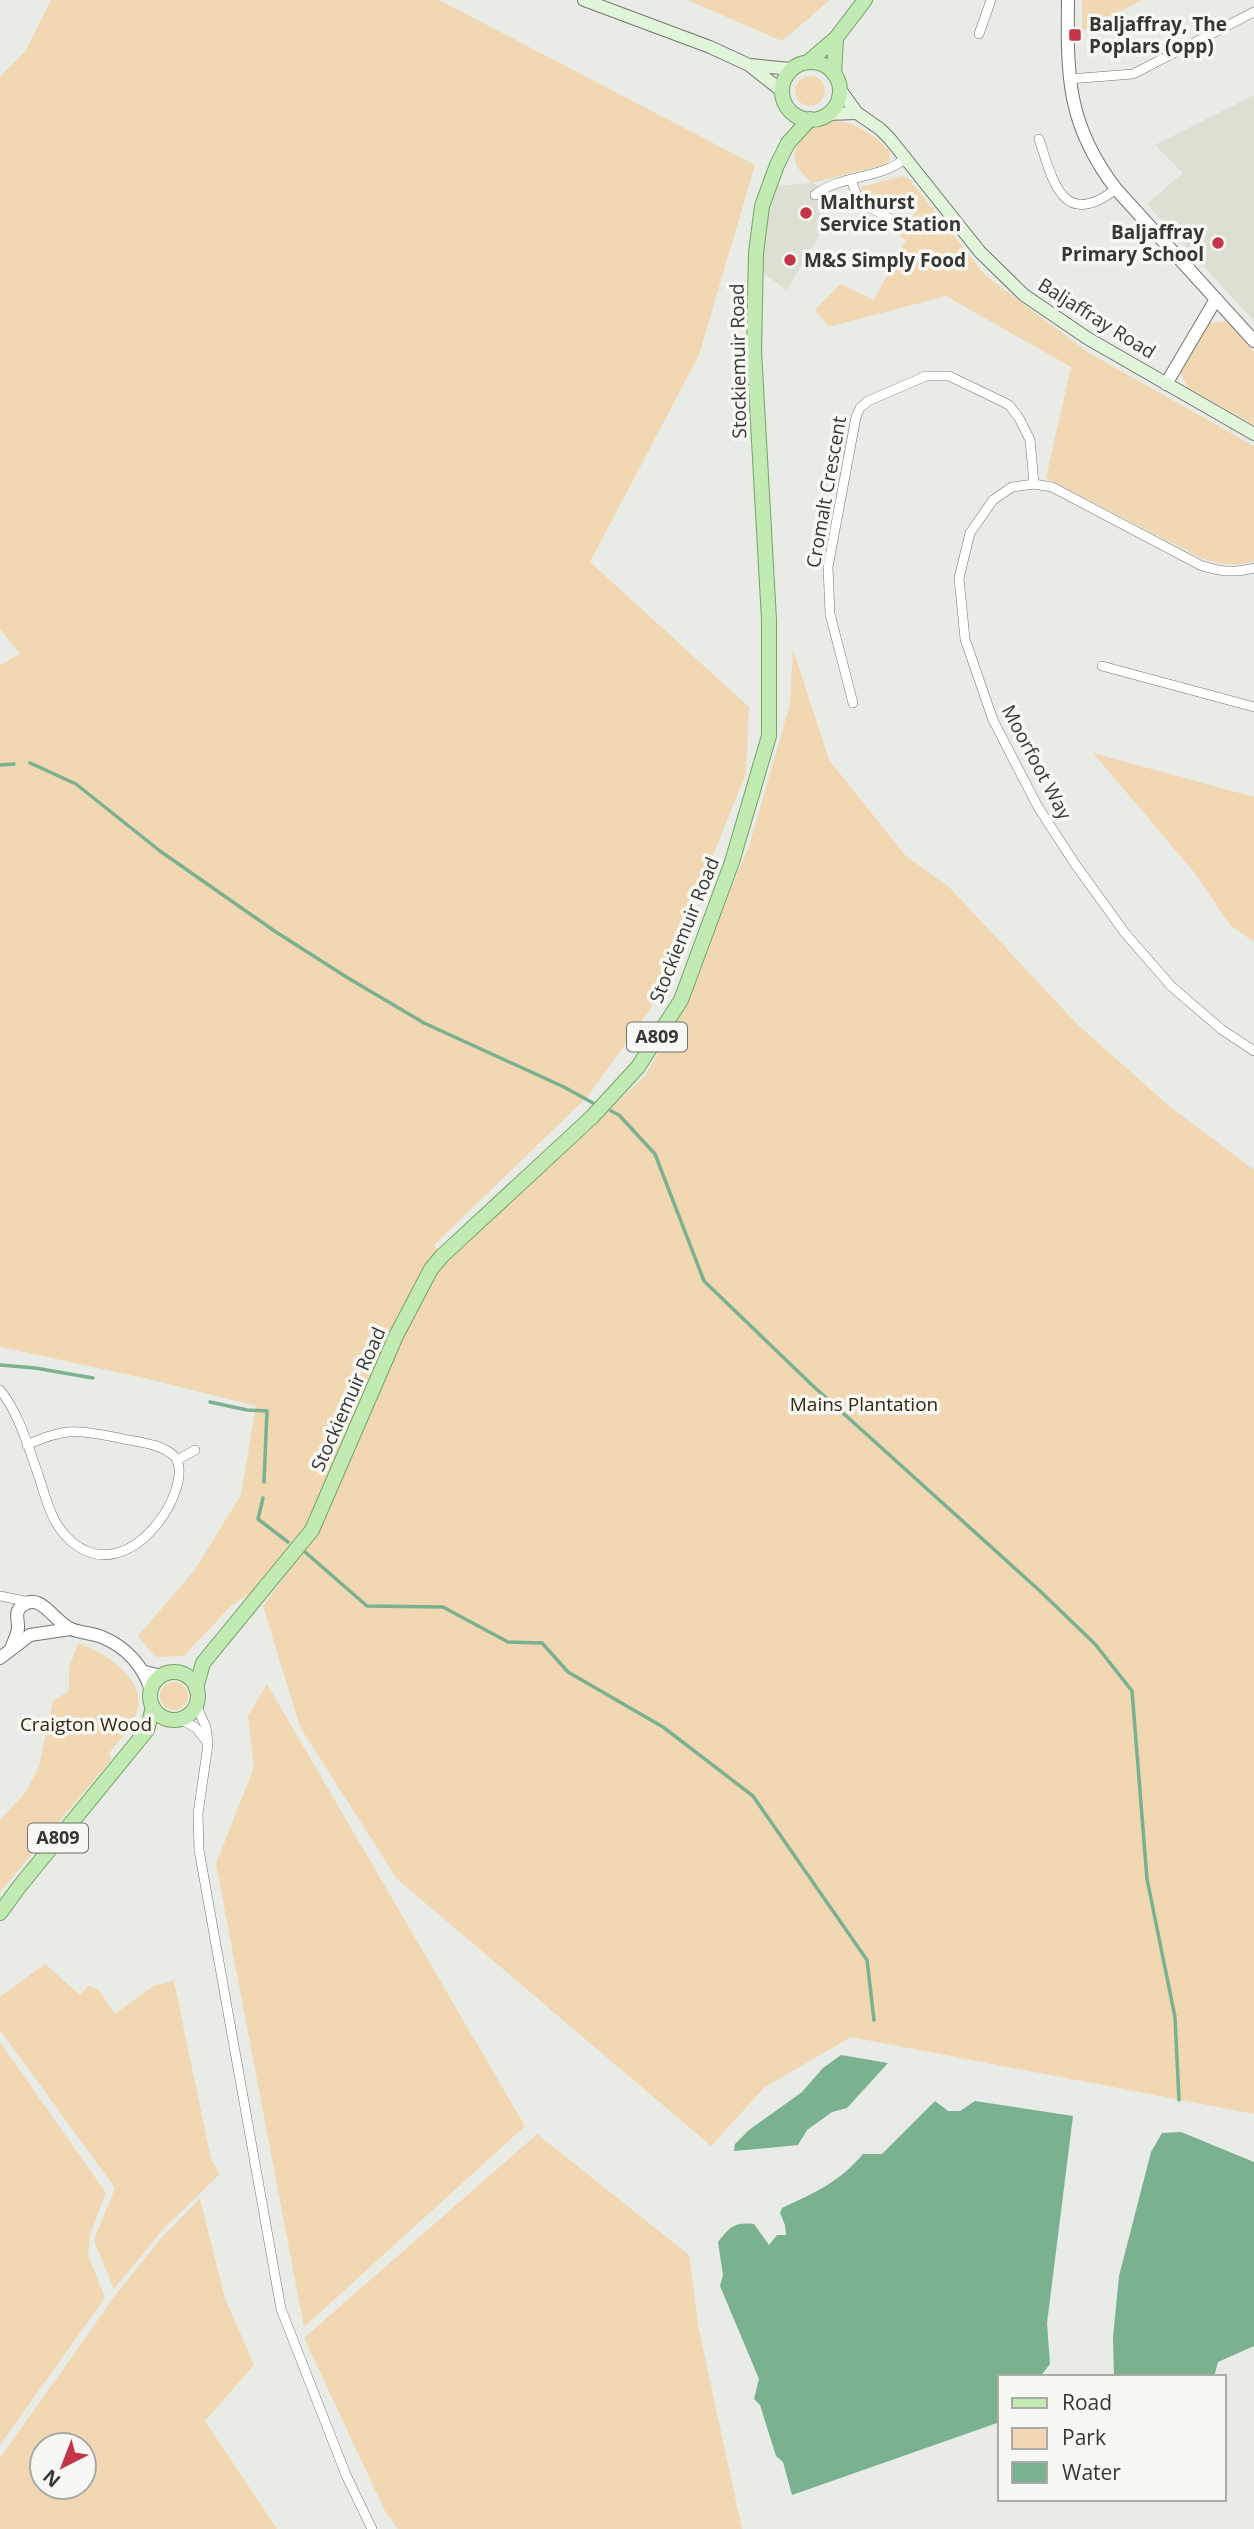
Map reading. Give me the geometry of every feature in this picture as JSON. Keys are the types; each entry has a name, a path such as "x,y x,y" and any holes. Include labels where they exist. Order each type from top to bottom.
{"main road":[{"path":"584,0 710,47 749,65 782,91"},
{"path":"749,65 792,69 808,62 835,38 865,0"},
{"path":"827,114 837,103 839,88 834,74 835,38"},
{"path":"808,62 827,67 834,74"},
{"path":"792,69 783,83 782,91 789,110 802,118 810,119 827,114 857,113"},
{"name":"Baljaffray Road","path":"839,88 857,113 880,129 906,159 980,252 1024,295 1087,338 1254,434"},
{"name":"Stockiemuir Road","path":"788,143 789,110"},
{"name":"Stockiemuir Road","path":"196,1688 203,1663 312,1530 396,1336 431,1269 592,1117 620,1087 638,1067 681,1000 732,862 769,736 769,620 754,351 756,253 762,206 788,143 810,119"},
{"name":"Stockiemuir Road","path":"180,1673 203,1663"},
{"path":"180,1673 190,1679 196,1688 196,1705 191,1712 176,1720 161,1716 153,1707 151,1690 161,1676 180,1673"},
{"name":"A809","path":"0,1913 147,1730 153,1707"},
{"name":"A809","path":"147,1730 176,1720"}],"street":[{"path":"979,34 991,0"},
{"path":"1068,0 1069,79 1079,121 1091,150 1116,189 1254,341"},
{"path":"1069,79 1133,74 1254,12"},
{"path":"1039,139 1054,186 1063,196 1080,205 1092,205 1116,189"},
{"path":"815,195 826,186 887,169 906,159"},
{"path":"851,180 859,201 894,221"},
{"path":"1166,384 1216,299"},
{"name":"Cromalt Crescent","path":"853,703 830,614 828,568 856,417 860,408 868,401 926,376 949,376 1009,405 1030,440 1034,484"},
{"path":"1034,484 1052,487 1200,565 1218,571 1236,572 1254,568"},
{"name":"Moorfoot Way","path":"1034,484 1012,487 993,500 970,533 960,578 965,639 993,720 1038,807 1125,933 1171,986 1221,1029 1254,1051"},
{"path":"1102,666 1254,707"},
{"path":"0,1390 11,1407 47,1505 58,1527 87,1552 105,1556 133,1548 150,1532 170,1501 179,1480 177,1460 162,1448 81,1431 52,1433 27,1445"},
{"path":"177,1460 195,1450"},
{"path":"2,1597 43,1604 50,1615 70,1629 113,1642 145,1672 151,1690"},
{"path":"2,1597 18,1621 37,1634 70,1629"},
{"path":"5,1653 18,1621 19,1608 29,1602"},
{"path":"5,1653 49,1625 50,1615"},
{"path":"145,1672 161,1676"},
{"path":"196,1705 206,1727 208,1744 198,1814 199,1850 281,2309 346,2475 372,2529"},
{"path":"176,1720 196,1728 208,1744"}],"shaded area":[{"name":"Baljaffray Primary School","path":"1254,95 1254,321 1147,204 1183,173 1155,145"},
{"path":"811,183 828,189 822,230 787,290 763,273 764,229 776,186"}],"green space":[{"name":"Mains Plantation","path":"51,0 439,0 755,165 699,355 590,562 749,707 746,774 651,1008 588,1096 434,1245 447,1259 645,1076 674,1025 750,843 790,704 793,649 829,760 905,855 950,888 1077,1024 1169,1106 1254,1170 1254,2114 851,2037 765,2087 711,2146 397,1879 300,1727 263,1606 293,1565 231,1606 184,1656 155,1657 138,1636 194,1571 241,1495 256,1406 1,1347 0,1344 0,665 20,654 0,629 0,77 26,50"},
{"path":"687,0 830,0 782,41"},
{"path":"1082,0 1142,0 1082,31"},
{"path":"810,76 820,81 825,91 820,101 810,106 800,101 795,91 800,81"},
{"path":"840,121 872,135 889,150 890,160 884,165 811,183 796,163 796,148 803,136 813,127 823,122"},
{"path":"902,176 909,179 985,275 1089,353 1254,446 1254,561 1228,564 1203,559 1046,478 1071,367 946,296 829,327 815,310 840,284 874,300 906,240 900,236 915,212 898,201 888,209 880,208 863,197 861,187"},
{"path":"1227,321 1254,352 1254,425 1188,388 1180,371 1208,323"},
{"path":"1093,753 1254,797 1254,942 1230,925 1194,872"},
{"name":"Craigton Wood","path":"78,1643 109,1659 128,1676 135,1685 138,1696 136,1714 127,1732 109,1753 111,1760 0,1892 0,1820 25,1793 39,1767 53,1701 69,1691 69,1668"},
{"path":"174,1682 184,1686 188,1696 184,1706 174,1710 164,1706 160,1696 164,1686"},
{"path":"267,1684 525,2126 304,2327 216,1864 254,1767 248,1716"},
{"path":"45,1964 80,1995 88,1986 98,1989 115,2014 153,1986 174,1981 211,2159 220,2174 164,2228 114,2289 94,2240 115,2188 0,2030 0,1997"},
{"path":"0,2042 106,2193 90,2234 88,2255 105,2298 0,2445"},
{"path":"537,2134 689,2255 699,2330 742,2529 398,2529 385,2511 304,2338"},
{"path":"200,2199 225,2298 254,2365 205,2421 277,2529 0,2529 0,2458 117,2293 162,2237"}],"water":[{"path":"841,2055 888,2063 847,2108 832,2112 807,2130 798,2145 734,2151 735,2144 749,2130 802,2092 823,2068"},
{"path":"935,2101 948,2111 960,2111 975,2101 1073,2116 1047,2323 1050,2364 1042,2375 998,2375 998,2423 792,2495 783,2462 776,2456 760,2405 754,2399 759,2379 720,2286 723,2275 718,2242 729,2229 737,2225 754,2224 769,2245 777,2235 786,2235 780,2213 782,2208 835,2180 863,2154 882,2154"},
{"path":"1181,2132 1254,2162 1254,2346 1218,2362 1215,2375 1114,2375 1113,2337 1119,2276 1151,2152 1162,2133"}],"waterway":[{"path":"30,763 76,784 160,851 276,932 348,978 424,1023 593,1103"},
{"path":"0,765 14,764"},
{"path":"611,1111 619,1115 655,1154 704,1281 812,1385 1040,1591 1095,1644 1132,1691 1147,1879 1175,2017 1179,2100"},
{"path":"0,1365 93,1378"},
{"path":"210,1402 247,1410 267,1411 264,1482"},
{"path":"263,1498 258,1519 288,1542"},
{"path":"305,1552 367,1606 443,1607 508,1642 542,1643 568,1672 663,1727 753,1796 867,1960 874,2020"}],"place":[{"name":"Baljaffray, The Poplars (opp)","path":"1075,35"},
{"name":"Malthurst Service Station","path":"806,213"},
{"name":"Baljaffray Primary School","path":"1218,243"},
{"name":"M&S Simply Food","path":"790,260"}]}
